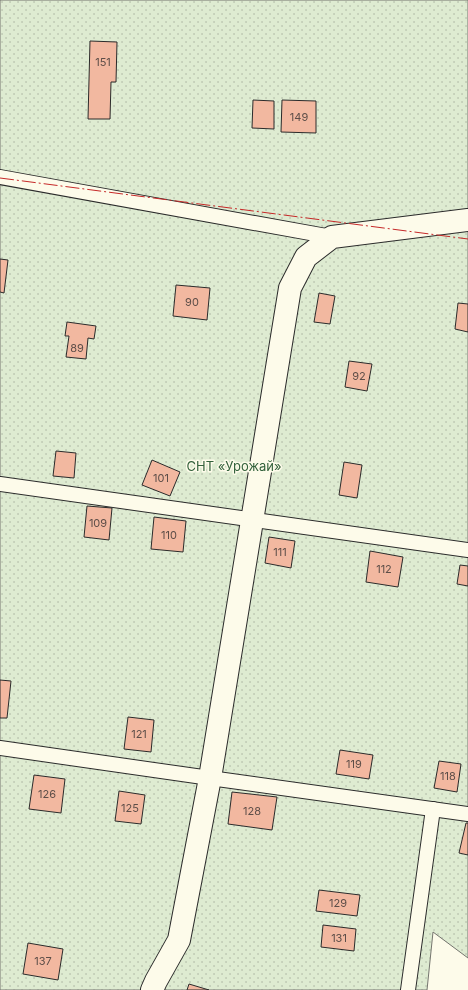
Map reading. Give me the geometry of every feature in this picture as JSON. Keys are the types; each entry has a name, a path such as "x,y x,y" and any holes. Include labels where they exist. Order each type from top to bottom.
{"street":[{"path":"152,990 179,940 210,778 290,288 306,257 332,237 468,220"}],"lane":[{"path":"0,177 332,237"},
{"path":"0,484 468,550"},
{"path":"0,748 468,814"},
{"path":"408,990 433,809"}],"green space":[{"name":"СНТ «Урожай»","path":"0,0 468,0 468,958 433,932 427,990 0,990"}],"building":[{"path":"90,41 117,42 116,82 111,82 110,119 88,119"},
{"path":"253,100 274,101 274,129 252,128"},
{"path":"282,100 316,101 316,133 281,132"},
{"path":"0,259 8,260 4,293 0,292"},
{"path":"176,285 210,288 207,320 173,316"},
{"path":"319,293 335,296 330,324 314,322"},
{"path":"458,303 468,304 468,332 455,329"},
{"path":"67,322 96,326 94,339 88,338 86,359 66,357 69,336 65,336"},
{"path":"349,361 372,364 367,391 345,387"},
{"path":"56,451 76,453 74,478 53,476"},
{"path":"152,460 180,472 170,496 142,485"},
{"path":"344,462 362,465 357,498 339,495"},
{"path":"87,506 112,508 109,540 84,537"},
{"path":"154,517 186,521 183,552 151,549"},
{"path":"269,537 295,541 291,568 265,563"},
{"path":"370,551 403,557 398,587 366,582"},
{"path":"460,565 468,566 468,586 457,584"},
{"path":"0,680 11,681 7,718 0,718"},
{"path":"128,717 154,720 151,752 124,749"},
{"path":"340,750 373,755 369,779 336,774"},
{"path":"439,761 461,764 457,792 434,788"},
{"path":"34,775 65,779 61,813 29,809"},
{"path":"119,791 145,795 141,824 115,821"},
{"path":"232,792 277,797 272,830 228,824"},
{"path":"466,823 468,823 468,855 459,853"},
{"path":"319,890 360,895 357,916 316,911"},
{"path":"323,925 356,929 354,951 321,947"},
{"path":"28,943 63,949 58,980 23,974"},
{"path":"189,984 209,990 187,990"}],"power":[{"path":"0,178 468,239"}]}
